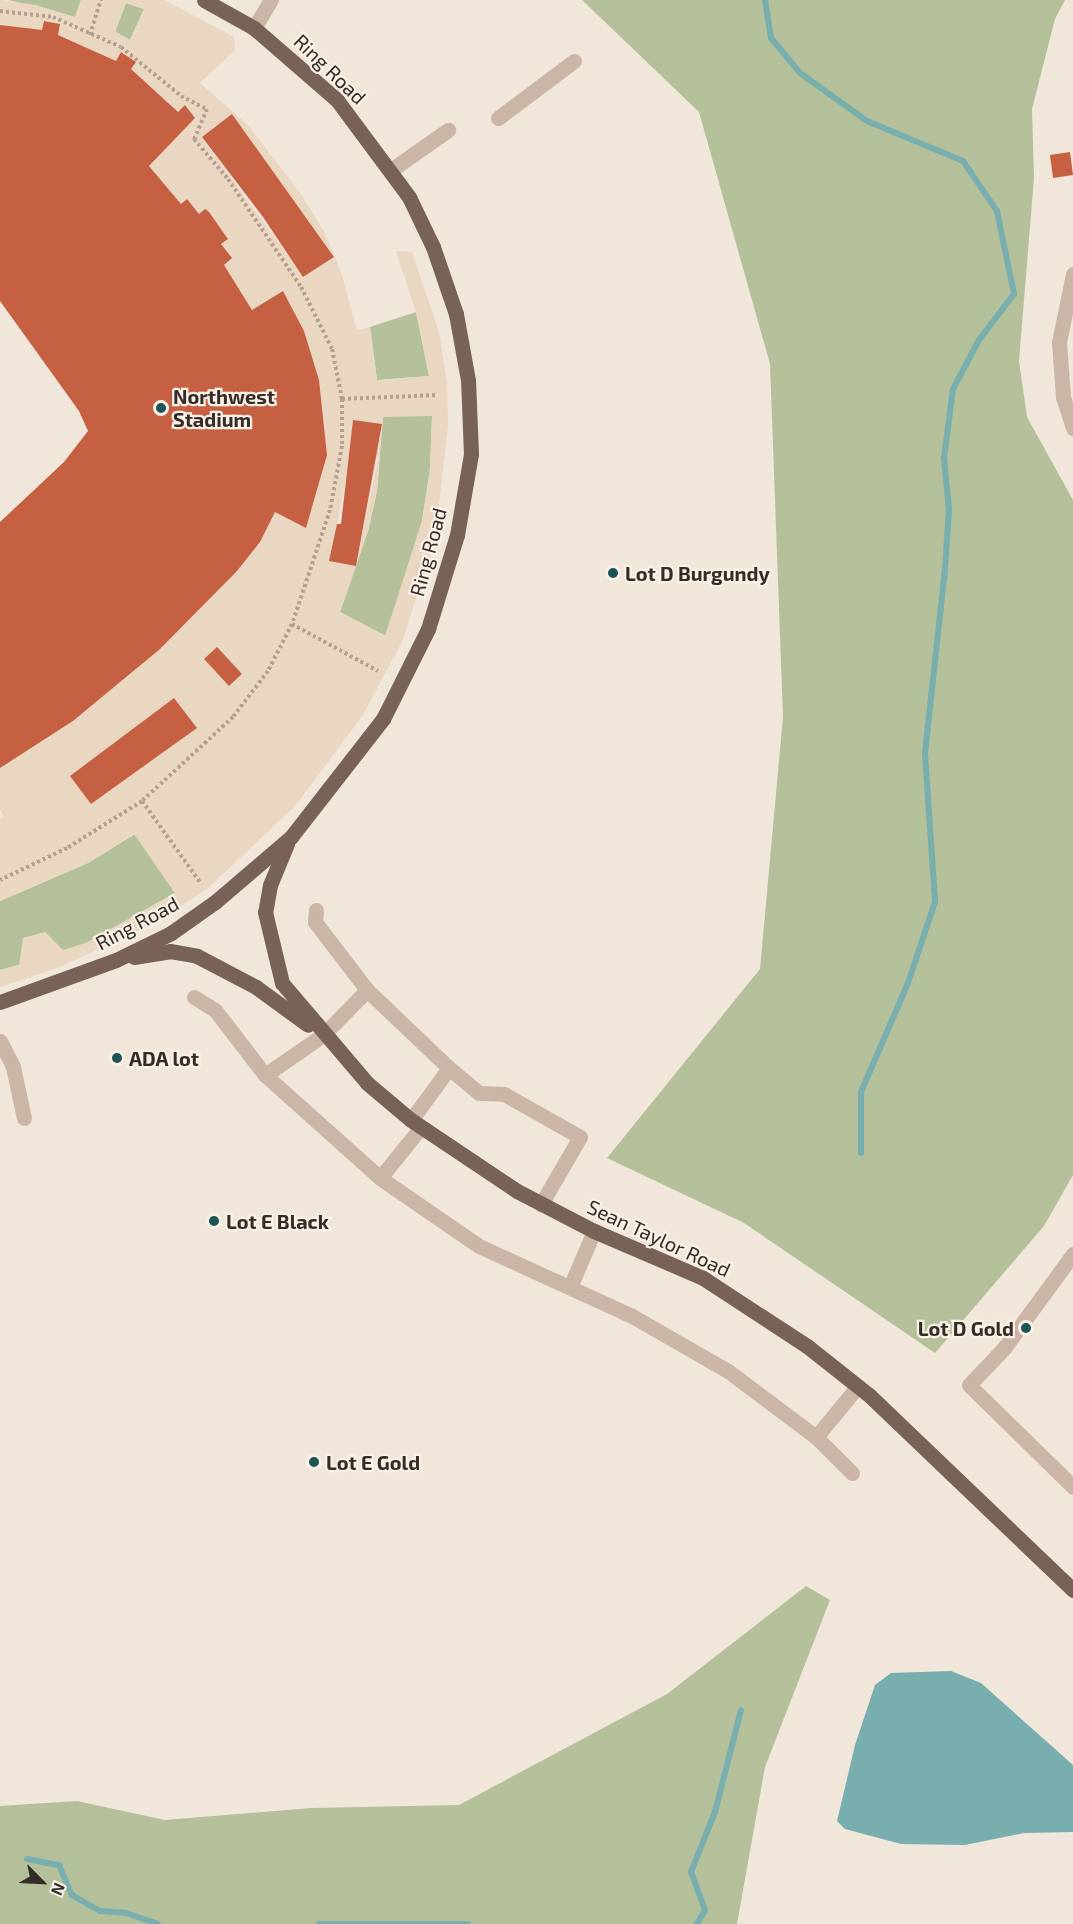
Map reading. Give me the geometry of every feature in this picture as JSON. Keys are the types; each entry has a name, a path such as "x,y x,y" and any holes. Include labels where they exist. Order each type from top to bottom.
{"main road":[{"name":"Ring Road","path":"0,1002 116,960 171,933 215,902 291,837 383,718 405,680 428,629 457,535 471,454 468,380 456,314 433,248 409,197 337,100 254,28 204,0"},
{"name":"Sean Taylor Road","path":"291,837 270,885 265,912 270,943 282,983 323,1035 367,1083 416,1124 541,1204 594,1231 703,1278 770,1320 858,1386 1071,1583"},
{"name":"Sean Taylor Road","path":"116,960 171,951 197,956 256,987 323,1035"}],"lane":[{"path":"254,28 271,0"},
{"path":"498,118 574,61"},
{"path":"391,170 448,130"},
{"path":"1073,274 1059,342 1063,397 1073,428"},
{"path":"316,910 315,922 367,990 449,1068 479,1093 504,1094 580,1137 541,1204"},
{"path":"265,1075 323,1035 367,990"},
{"path":"194,997 215,1010 265,1075 380,1178 479,1246 641,1321 728,1371 816,1437 852,1473"},
{"path":"0,1041 13,1067 24,1118"},
{"path":"380,1178 416,1124 449,1068"},
{"path":"570,1287 594,1231"},
{"path":"1073,1254 1005,1347 969,1384 1073,1487"},
{"path":"816,1437 858,1386"}],"path":[{"path":"90,35 101,0"},
{"path":"0,11 53,17 121,47 181,96 207,109 194,140 228,179 301,287 332,349 342,399 342,446 330,510 292,624 267,671 233,717 142,801 67,848 0,880"},
{"path":"342,399 438,395"},
{"path":"292,624 378,671"},
{"path":"142,801 200,882"}],"green space":[{"path":"9,0 81,0 75,17"},
{"path":"582,0 1065,0 1055,19 1032,109 1034,178 1019,361 1027,417 1073,500 1073,1175 1044,1226 935,1353 744,1223 607,1158 760,969 783,717 770,364 699,112"},
{"path":"126,3 144,9 130,40 115,32"},
{"path":"416,312 429,376 377,380 370,327"},
{"path":"383,416 432,416 430,469 422,521 386,636 340,612 368,531 377,491"},
{"path":"135,834 175,893 86,943 63,951 45,932 19,965 0,970 0,901 88,863"},
{"path":"806,1586 830,1600 765,1767 737,1924 0,1924 0,1806 77,1801 165,1820 311,1808 459,1805 667,1694"}],"shaded area":[{"path":"0,0 36,5 75,17 81,0 164,0 234,37 235,50 200,83 248,125 301,194 325,233 342,275 357,330 370,327 377,380 429,376 416,312 396,251 412,252 439,332 447,384 448,425 435,540 402,642 363,715 296,805 207,889 160,920 60,967 0,987 0,970 19,965 23,938 45,932 63,950 86,943 175,893 134,834 88,863 0,901 0,819 4,817 0,809 0,768 73,721 160,649 237,571 275,512 306,527 321,478 325,435 319,380 304,331 283,291 252,310 224,265 232,258 221,244 228,239 220,227 204,210 199,214 187,200 181,204 149,166 195,118 185,106 178,112 131,69 136,62 122,52 116,61 58,35 60,24 44,21 42,31 0,25","holes":["126,3 144,9 130,40 115,31","232,114 330,251 300,272 202,138","432,416 430,469 422,521 385,636 340,612 356,566 330,561 351,451 378,457 356,565 368,531 377,491 383,417","354,421 382,424 378,453 350,449","216,648 242,674 230,686 205,660","174,698 196,728 91,804 71,776"]}],"water":[{"path":"951,1671 981,1683 1073,1765 1073,1832 1024,1833 965,1845 901,1844 845,1829 837,1821 855,1745 875,1685 891,1673"}],"building":[{"name":"Northwest Stadium","path":"44,21 60,24 58,35 116,61 121,52 136,62 131,69 178,112 185,105 195,118 149,166 181,204 187,199 199,214 205,209 209,212 228,239 221,244 232,258 224,265 252,310 283,291 304,331 319,380 327,455 306,528 275,512 260,542 237,571 160,649 73,721 0,768 0,522 64,462 88,431 79,411 0,301 0,25 42,30"},
{"path":"232,114 334,257 303,277 263,217 202,137"},
{"path":"1070,152 1073,175 1053,178 1050,155"},
{"path":"353,420 382,424 356,566 329,561 337,524 341,524"},
{"path":"217,647 242,674 229,686 204,659"},
{"path":"174,698 197,728 91,804 70,776"}],"waterway":[{"path":"765,0 771,38 800,73 867,121 963,161 997,211 1014,294 979,340 953,389 944,458 949,509 945,569 925,754 935,902 908,983 861,1092 861,1153"},
{"path":"697,1924 705,1910 691,1872 715,1812 741,1710"},
{"path":"27,1859 59,1865 72,1895 100,1911 126,1913 158,1924"},
{"path":"319,1924 468,1924"}],"place":[{"name":"Northwest Stadium","path":"161,408"},
{"name":"Lot D Burgundy","path":"613,573"},
{"name":"ADA lot","path":"117,1058"},
{"name":"Lot E Black","path":"214,1221"},
{"name":"Lot D Gold","path":"1026,1328"},
{"name":"Lot E Gold","path":"314,1462"}]}
